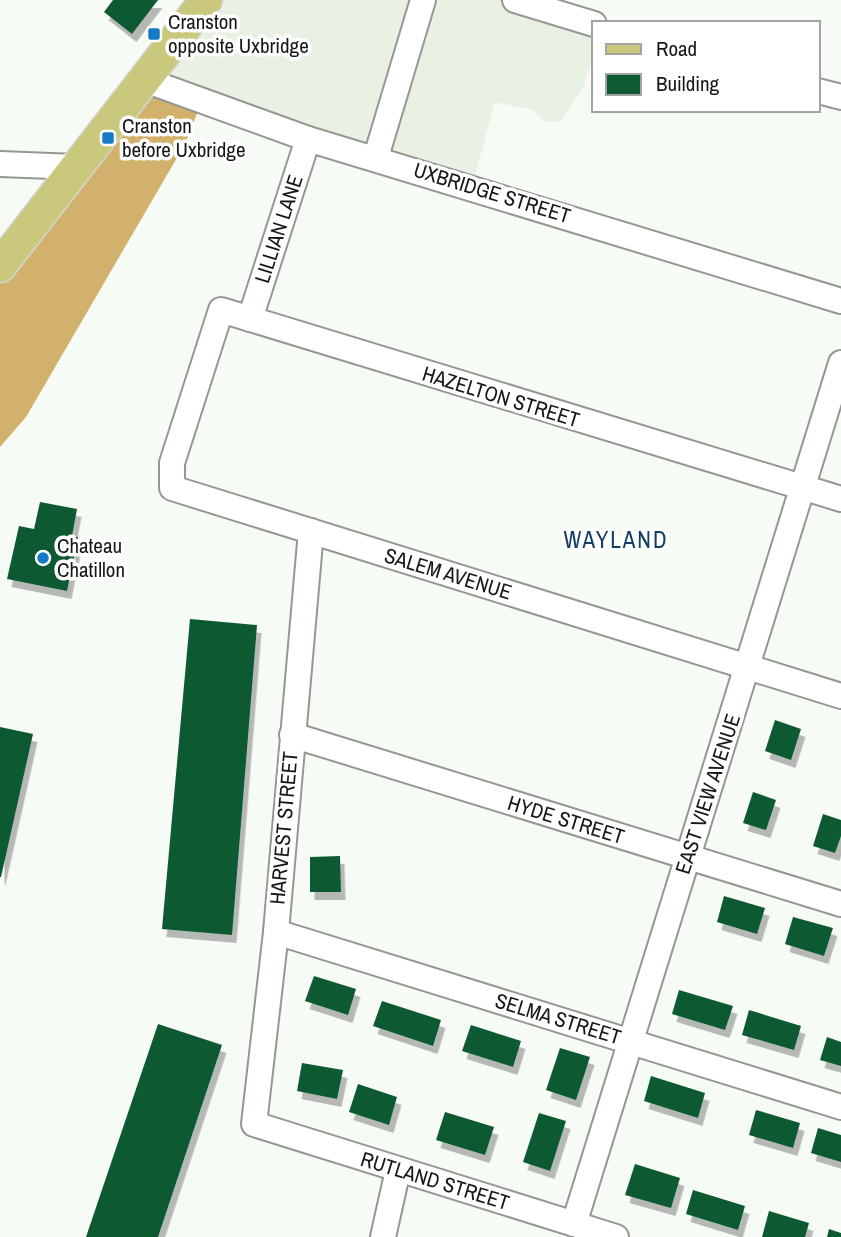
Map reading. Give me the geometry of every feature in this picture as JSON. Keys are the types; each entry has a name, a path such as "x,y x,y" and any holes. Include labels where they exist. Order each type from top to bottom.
{"main road":[{"path":"0,266 206,0"}],"street":[{"path":"376,157 423,0"},
{"path":"515,0 592,23"},
{"name":"UXBRIDGE STREET","path":"145,80 308,139 376,157 841,301"},
{"path":"820,92 841,97"},
{"name":"LILLIAN LANE","path":"250,319 308,139"},
{"path":"0,164 77,167"},
{"name":"HAZELTON STREET","path":"202,369 221,310 616,433 841,499"},
{"name":"EAST VIEW AVENUE","path":"574,1224 805,488 841,363"},
{"name":"SALEM AVENUE","path":"202,369 172,463 172,488 841,696"},
{"name":"HARVEST STREET","path":"254,1124 276,932 311,531"},
{"name":"HYDE STREET","path":"292,735 841,904"},
{"name":"SELMA STREET","path":"276,932 841,1107"},
{"name":"RUTLAND STREET","path":"254,1124 616,1237"},
{"path":"383,1237 398,1170"}],"shaded area":[{"path":"206,0 557,0 592,22 592,62 583,88 561,121 545,122 532,110 495,102 473,183 151,74"},
{"path":"136,91 200,106 185,144 26,417 0,447 0,265"}],"building":[{"path":"113,0 158,0 132,34 104,12"},
{"name":"Chateau Chatillon","path":"40,502 77,509 72,536 78,537 67,591 7,579 19,526 34,529"},
{"path":"190,619 257,625 232,935 162,929"},
{"path":"775,720 801,729 791,760 765,751"},
{"path":"0,727 33,734 1,877 0,877"},
{"path":"753,792 776,800 766,830 743,823"},
{"path":"823,814 841,820 841,836 835,853 813,846"},
{"path":"340,856 341,892 310,892 310,857"},
{"path":"724,896 765,908 757,934 717,922"},
{"path":"793,917 833,928 824,956 785,944"},
{"path":"314,976 356,989 348,1015 305,1001"},
{"path":"679,990 733,1006 725,1030 672,1014"},
{"path":"382,1001 441,1020 433,1046 373,1026"},
{"path":"749,1010 801,1026 794,1050 742,1035"},
{"path":"158,1024 222,1045 158,1237 86,1237"},
{"path":"471,1025 521,1041 513,1067 462,1051"},
{"path":"827,1037 841,1042 841,1066 820,1060"},
{"path":"560,1048 590,1057 576,1100 546,1090"},
{"path":"302,1063 343,1070 337,1099 297,1091"},
{"path":"651,1076 705,1093 698,1118 644,1101"},
{"path":"358,1084 397,1097 389,1125 349,1112"},
{"path":"756,1110 800,1123 793,1148 749,1135"},
{"path":"445,1112 494,1127 485,1155 436,1140"},
{"path":"539,1113 566,1121 550,1171 523,1162"},
{"path":"818,1128 841,1135 841,1162 811,1153"},
{"path":"635,1164 680,1178 671,1208 625,1195"},
{"path":"693,1190 745,1206 738,1230 686,1214"},
{"path":"769,1211 809,1223 805,1237 762,1237"},
{"path":"829,1229 841,1233 841,1237 827,1237"}],"place":[{"name":"Cranston opposite Uxbridge","path":"154,34"},
{"name":"Cranston before Uxbridge","path":"108,138"},
{"name":"Chateau Chatillon","path":"43,558"}],"district":[{"name":"WAYLAND","path":"616,540"}]}
